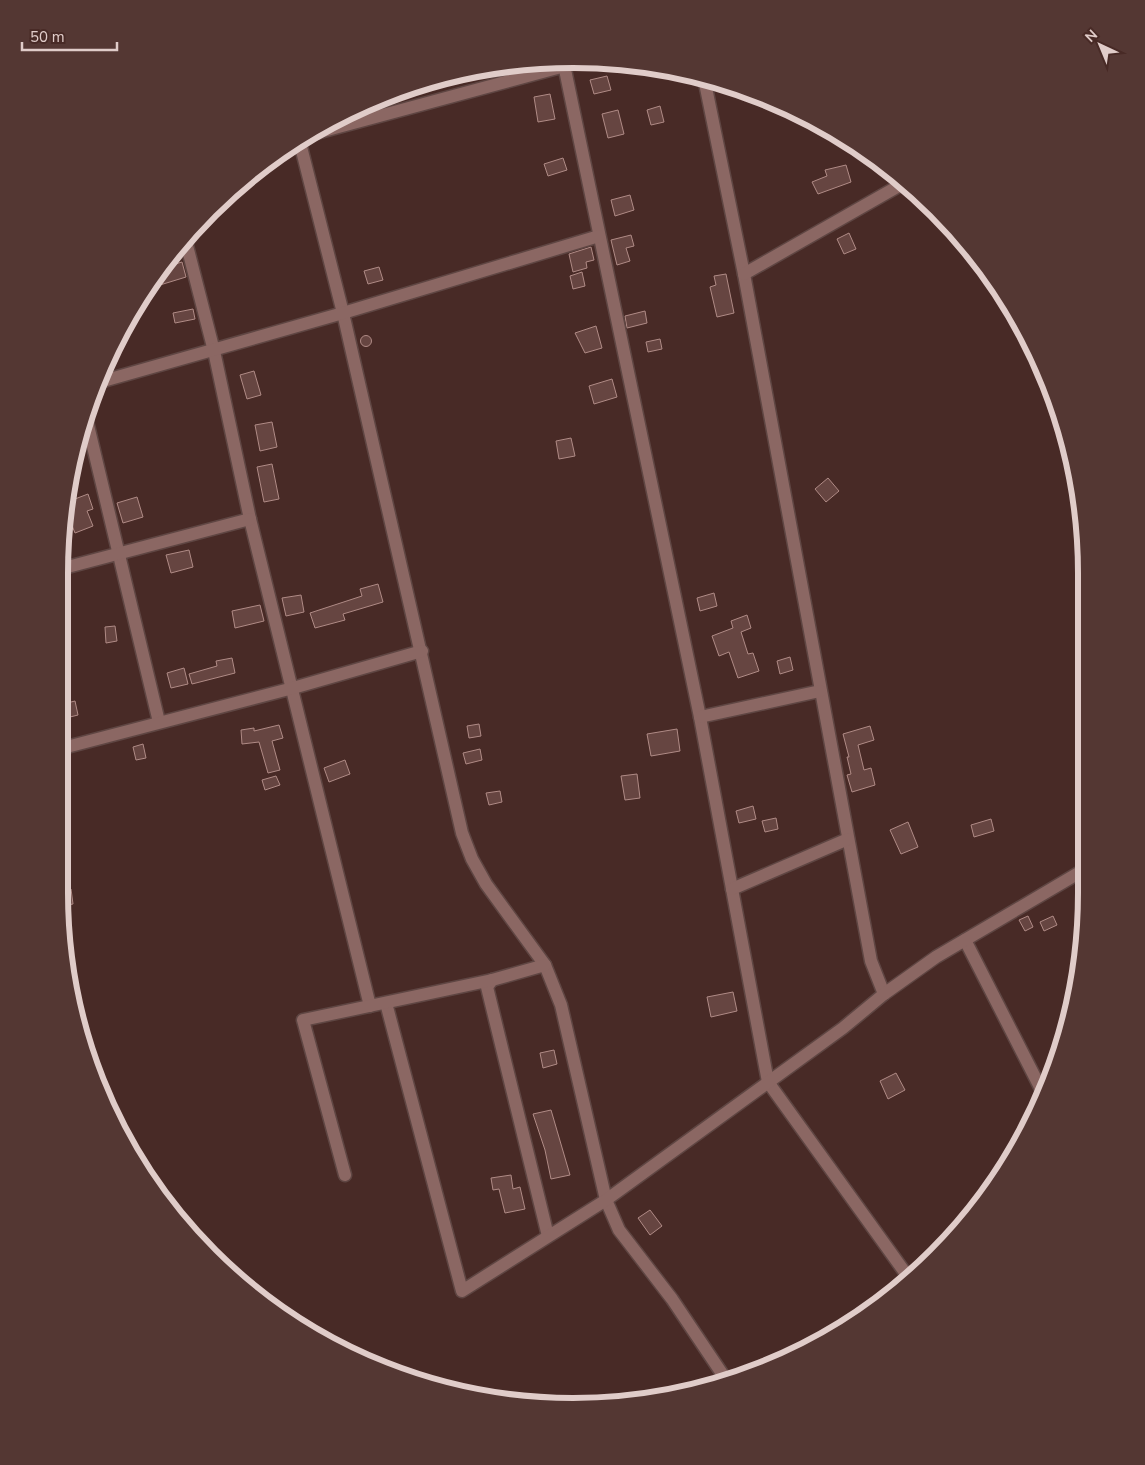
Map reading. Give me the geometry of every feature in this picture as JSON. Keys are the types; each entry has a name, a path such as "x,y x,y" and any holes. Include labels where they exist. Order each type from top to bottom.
{"street":[{"path":"565,68 700,717 768,1082 905,1272"},
{"path":"334,128 543,69"},
{"path":"706,86 744,274 871,961 884,994"},
{"path":"301,147 343,313 422,651 462,833 472,859 486,884 545,965 561,1005 606,1200 618,1230 672,1299 723,1374"},
{"path":"744,274 897,187"},
{"path":"106,379 214,351 599,236"},
{"path":"187,247 214,351 250,519 370,1006"},
{"path":"89,428 159,722"},
{"path":"68,566 250,519"},
{"path":"68,747 293,688 422,651"},
{"path":"700,717 820,691"},
{"path":"732,889 848,839"},
{"path":"386,1002 462,1291 606,1200 843,1028 884,994 936,957 1078,873"},
{"path":"965,940 1039,1085"},
{"path":"345,1175 303,1020 492,980 545,965"},
{"path":"492,980 487,987 548,1236"}],"building":[{"path":"607,76 611,90 594,94 590,80"},
{"path":"550,94 555,119 538,122 534,97"},
{"path":"660,106 664,122 651,125 647,110"},
{"path":"618,110 624,134 608,138 602,114"},
{"path":"563,158 567,170 548,176 544,164"},
{"path":"846,165 851,182 818,194 812,182 827,176 825,170"},
{"path":"630,195 634,210 615,216 611,200"},
{"path":"849,233 856,249 844,254 837,239"},
{"path":"631,235 634,246 626,248 630,261 617,265 611,240"},
{"path":"591,247 594,260 586,262 587,268 573,272 569,254"},
{"path":"182,262 186,277 157,286 172,265"},
{"path":"379,267 383,280 368,284 364,271"},
{"path":"582,272 585,286 573,289 570,276"},
{"path":"726,274 734,313 717,317 710,287 716,285 714,276"},
{"path":"193,309 195,319 175,323 173,313"},
{"path":"645,311 647,323 627,328 625,316"},
{"path":"596,326 602,348 585,353 575,333"},
{"path":"366,335 372,341 366,347 360,341"},
{"path":"660,339 662,349 648,352 646,342"},
{"path":"254,371 261,395 247,399 240,375"},
{"path":"612,379 617,397 594,404 589,386"},
{"path":"272,422 277,447 260,451 255,425"},
{"path":"571,438 575,456 559,459 556,441"},
{"path":"272,464 279,499 264,502 257,467"},
{"path":"828,478 839,491 826,502 815,489"},
{"path":"88,494 93,509 87,511 93,526 75,533 71,522 73,500"},
{"path":"137,497 143,517 123,523 117,503"},
{"path":"189,550 193,567 171,573 166,555"},
{"path":"378,584 383,602 343,614 345,620 315,628 310,613 362,596 360,589"},
{"path":"714,593 717,606 700,611 697,598"},
{"path":"301,595 304,612 286,616 282,598"},
{"path":"260,605 264,621 235,628 232,611"},
{"path":"747,615 751,628 741,632 748,654 753,653 759,671 738,678 729,652 719,656 712,636 733,628 731,621"},
{"path":"115,626 117,641 106,643 105,627"},
{"path":"790,657 793,670 780,674 777,661"},
{"path":"232,658 235,673 192,684 189,674 217,666 216,661"},
{"path":"184,668 188,684 171,688 167,673"},
{"path":"75,701 78,715 68,718 68,703"},
{"path":"479,724 481,736 469,738 467,726"},
{"path":"279,725 283,738 272,741 280,770 268,773 259,742 242,744 241,730 254,728 254,731"},
{"path":"870,726 874,740 858,745 864,770 871,768 875,785 852,792 847,775 851,774 847,757 849,757 843,734"},
{"path":"677,729 680,751 651,756 647,734"},
{"path":"143,744 146,758 136,760 133,747"},
{"path":"480,749 482,760 466,764 463,753"},
{"path":"345,760 350,774 329,782 324,768"},
{"path":"637,774 640,798 625,800 621,776"},
{"path":"276,776 280,785 265,790 262,780"},
{"path":"500,791 502,802 489,805 486,793"},
{"path":"753,806 756,819 739,823 736,811"},
{"path":"776,818 778,829 765,832 762,821"},
{"path":"991,819 994,831 974,837 971,825"},
{"path":"908,822 918,847 901,854 890,830"},
{"path":"68,889 71,889 73,904 68,905 68,892"},
{"path":"1028,916 1033,927 1025,931 1019,920"},
{"path":"1053,916 1057,925 1044,931 1040,922"},
{"path":"733,992 737,1011 711,1017 707,997"},
{"path":"554,1050 557,1064 543,1068 540,1053"},
{"path":"896,1073 905,1090 888,1099 880,1081"},
{"path":"551,1110 570,1175 551,1179 545,1150 533,1114"},
{"path":"511,1175 513,1189 520,1187 525,1209 505,1213 499,1189 493,1190 491,1178"},
{"path":"650,1210 662,1226 650,1235 638,1218"}]}
